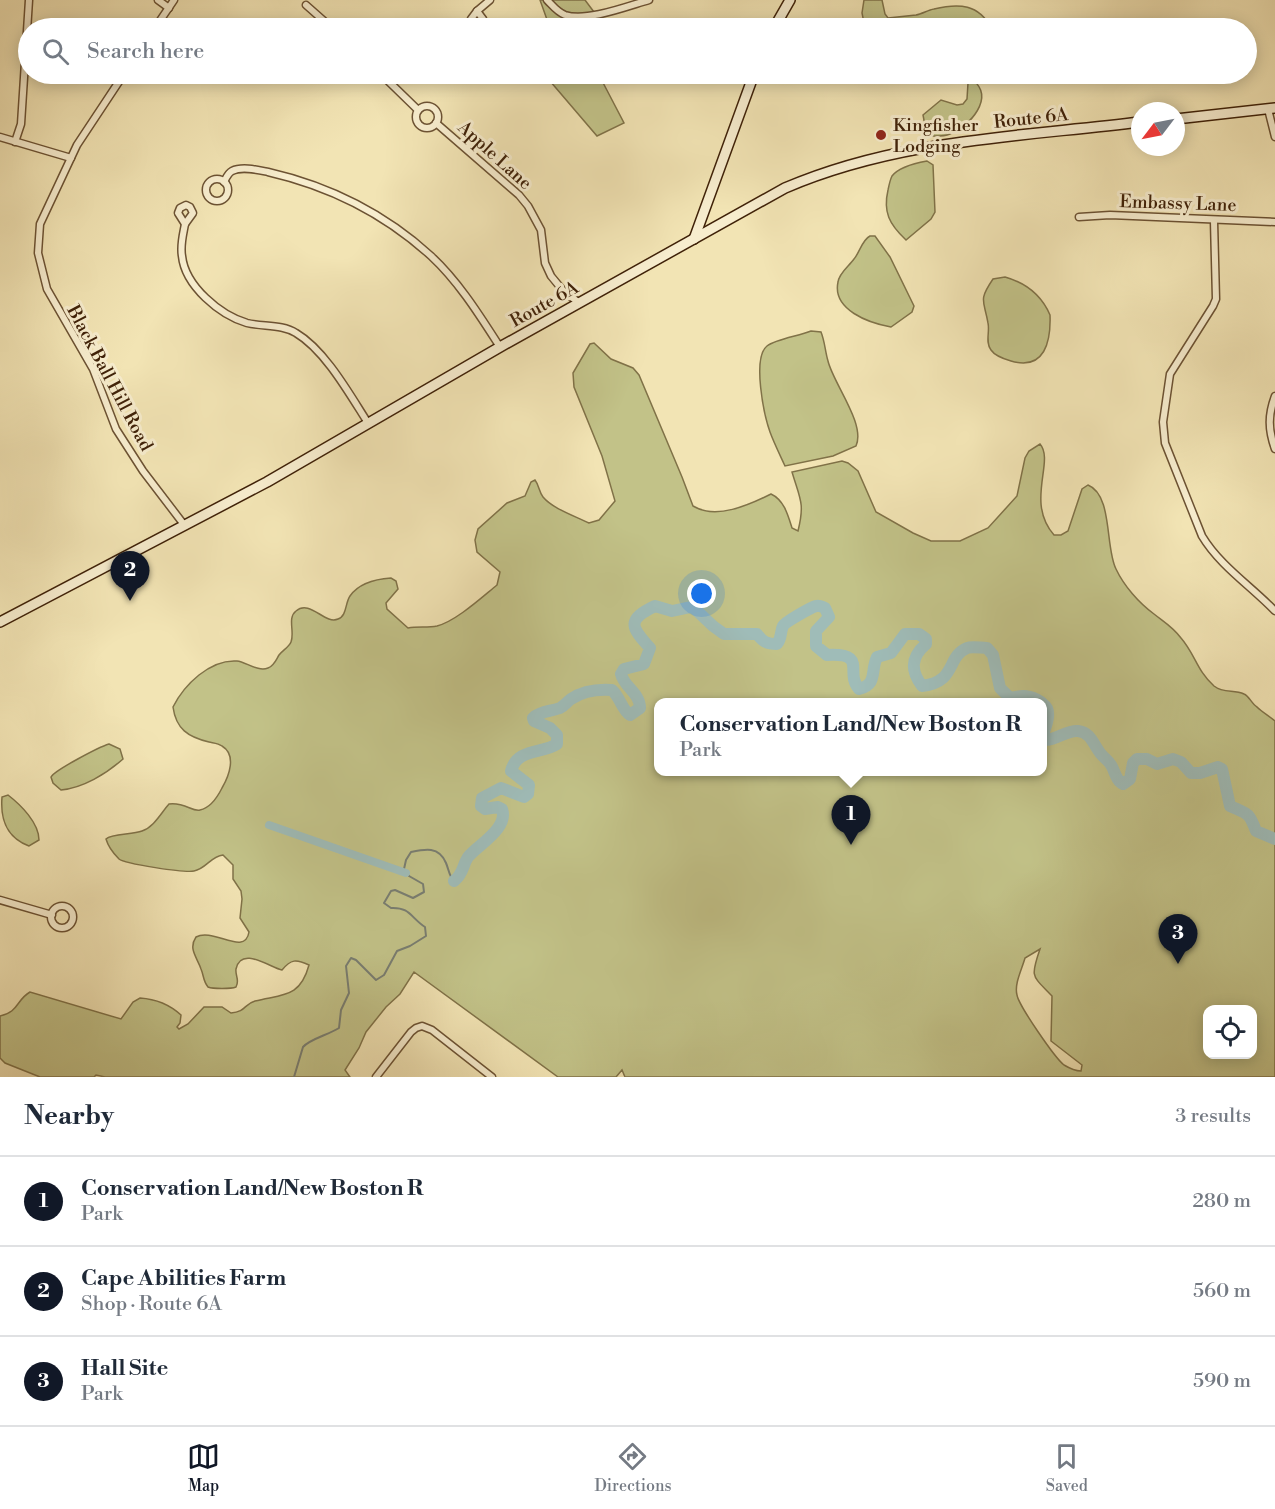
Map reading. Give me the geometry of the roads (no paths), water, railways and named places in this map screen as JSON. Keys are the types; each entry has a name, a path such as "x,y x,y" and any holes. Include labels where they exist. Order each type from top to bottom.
{"main road":[{"path":"780,18 790,0"},
{"path":"694,239 750,84"},
{"path":"1185,118 1272,109"},
{"name":"Route 6A","path":"0,622 267,482 500,347 785,188 813,177 885,156 933,145 1131,123"}],"street":[{"path":"28,18 29,0"},
{"path":"158,0 169,8"},
{"path":"162,18 174,0"},
{"path":"472,18 490,0"},
{"path":"547,0 562,14 576,17 649,0"},
{"path":"306,5 321,18"},
{"path":"477,11 482,18"},
{"path":"15,142 21,124 24,84"},
{"name":"Black Ball Hill Road","path":"117,84 77,145 44,213 38,231 38,253 43,278 52,299 98,381 116,429 143,471 185,526"},
{"name":"Apple Lane","path":"391,84 418,110"},
{"name":"Apple Lane","path":"424,106 435,109 438,116 436,123 427,128 420,126 416,120 418,110 424,106"},
{"path":"1272,109 1275,137"},
{"name":"Apple Lane","path":"436,123 519,195 528,206 542,230 547,269 565,292 580,303"},
{"path":"0,137 71,158"},
{"path":"224,182 231,171 257,170 320,188 377,216 432,257 455,282 500,347"},
{"name":"Embassy Lane","path":"1079,217 1110,215 1275,222"},
{"path":"1214,221 1216,298 1170,374 1163,422 1166,443 1208,547 1228,569 1275,610"},
{"path":"185,224 181,250 183,263 205,297 240,320 257,325 286,328 297,334 318,352 368,423"},
{"path":"1275,396 1270,409 1269,429 1275,449"},
{"path":"0,900 52,915"},
{"path":"376,1077 416,1028 422,1026 492,1077"}],"waterway":[{"path":"454,881 468,857 491,836 501,823 502,809 498,807 485,809 481,806 482,798 501,788 524,797 528,794 529,785 511,771 514,764 524,755 557,744 557,735 550,728 534,721 533,718 536,715 560,708 580,694 596,690 612,690 630,715 640,708 637,698 621,674 624,669 644,664 650,648 639,635 634,624 639,616 655,606 672,611 691,607 724,634 757,634 771,644 777,644 782,628 793,618 816,606 825,608 829,617 816,631 816,646 827,655 840,655 852,660 855,683 859,689 871,681 877,657 891,653 905,634 919,634 926,639 926,644 917,654 914,664 915,675 922,686 941,680 960,652 967,648 987,648 993,655 1000,688 1010,698"},
{"path":"1010,698 1019,696 1033,698"},
{"path":"1047,708 1047,723"},
{"path":"1047,740 1074,731 1086,734 1110,763 1117,778 1123,784 1130,779 1133,763 1137,759 1147,759 1157,764 1173,759 1181,762 1191,773 1200,773 1218,767 1222,769 1230,806 1247,814 1256,831 1275,839"},
{"path":"269,825 406,873"},
{"path":"294,1077 303,1047 339,1028 341,1010 349,993 346,966 351,958 356,960 376,980 384,975 397,951 426,936 425,927 410,914 402,909 391,908 384,903 391,891 395,890 413,898 424,892 423,884 409,876 404,869 411,852 436,851 443,858 454,881"}],"place":[{"name":"Kingfisher Lodging","path":"881,135"},
{"name":"Cape Abilities Farm","path":"130,601"},
{"name":"Conservation Land/New Boston R","path":"851,845"},
{"name":"Hall Site","path":"1178,964"}]}
